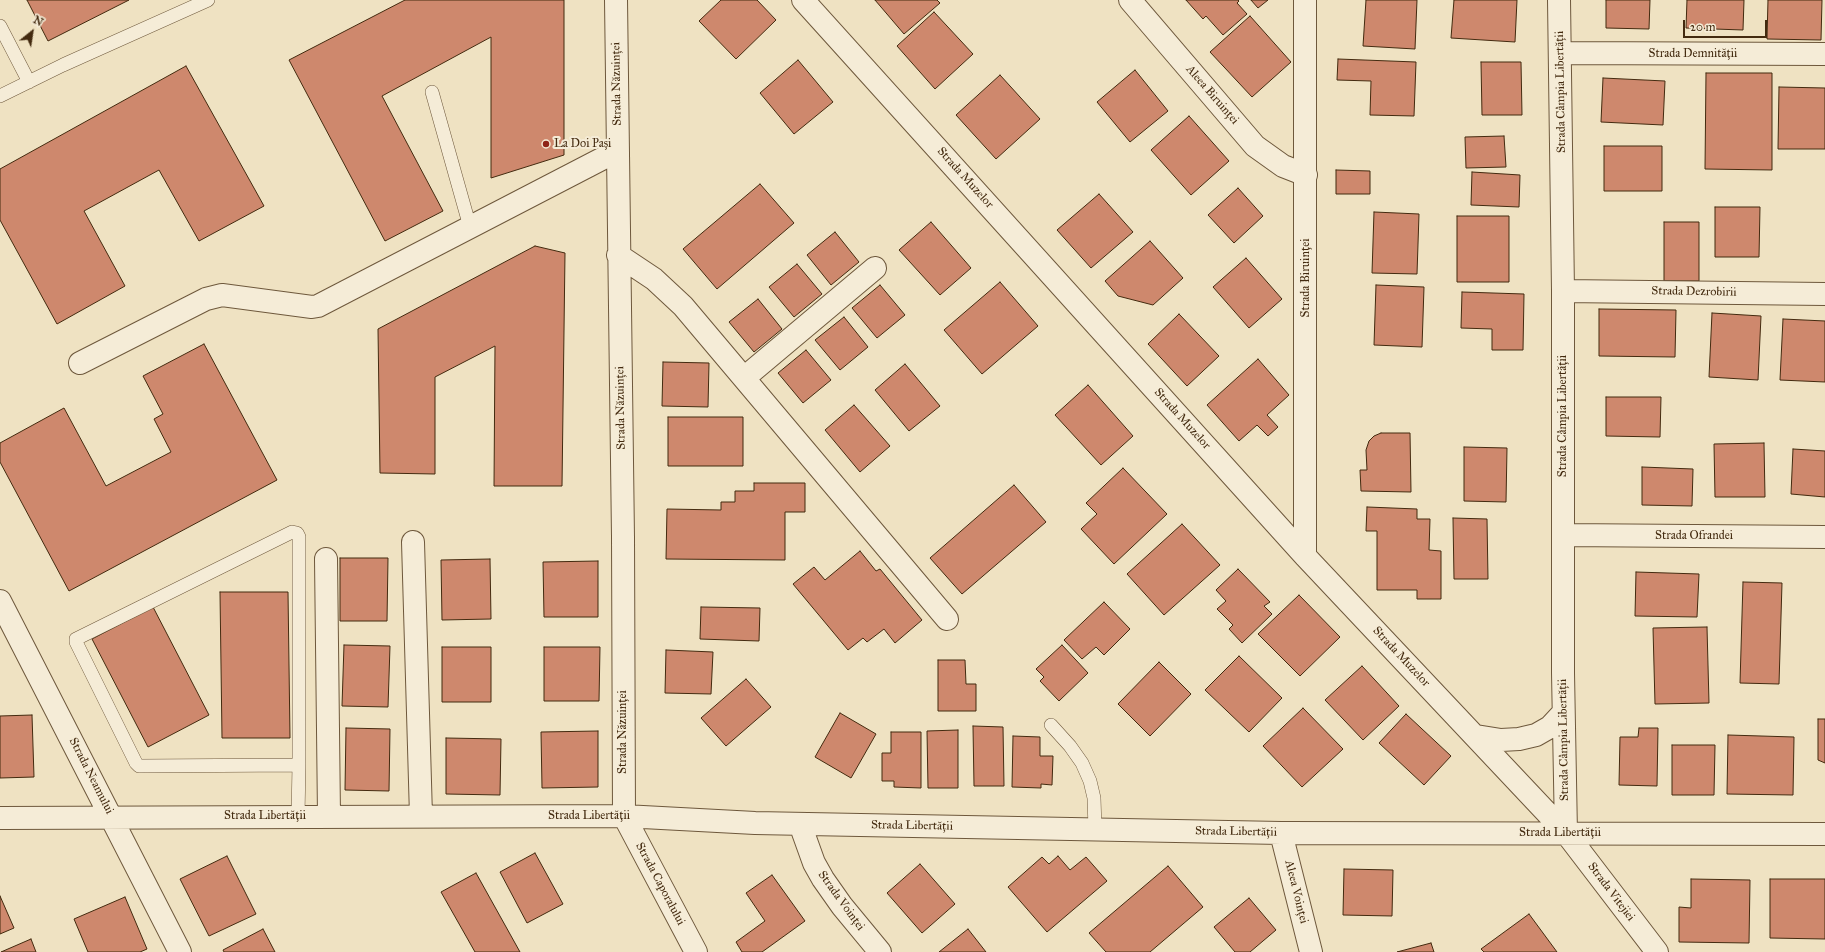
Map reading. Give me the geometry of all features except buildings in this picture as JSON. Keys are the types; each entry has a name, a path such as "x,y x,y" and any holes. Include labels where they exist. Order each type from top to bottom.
{"street":[{"name":"Strada Năzuinței","path":"616,0 618,255 623,537 624,816"},
{"name":"Strada Muzelor","path":"804,0 1305,556 1566,833"},
{"name":"Aleea Biruinței","path":"1130,0 1255,146 1283,166 1306,175"},
{"name":"Strada Biruinței","path":"1305,0 1305,556"},
{"name":"Strada Câmpia Libertății","path":"1559,0 1564,291 1563,713 1566,833"},
{"name":"Strada Demnității","path":"1561,53 1825,54"},
{"path":"80,363 212,297 222,295 239,296 312,307 318,306 617,151"},
{"path":"618,255 654,279 683,306 947,619"},
{"path":"744,378 875,268"},
{"name":"Strada Dezrobirii","path":"1564,291 1825,294"},
{"name":"Strada Ofrandei","path":"1563,535 1825,537"},
{"path":"413,542 421,816"},
{"path":"326,559 329,816"},
{"name":"Strada Neamului","path":"0,601 180,952"},
{"path":"1476,736 1501,740 1520,739 1536,735 1550,727 1563,713"},
{"name":"Strada Libertății","path":"0,818 111,816 624,816 800,824 1281,833 1825,834"},
{"name":"Strada Caporalului","path":"624,816 696,952"},
{"name":"Strada Voinței","path":"800,824 814,863 823,879 842,906 880,952"},
{"name":"Aleea Voinței","path":"1281,833 1311,952"},
{"name":"Strada Vitejiei","path":"1566,833 1657,952"}],"lane":[{"path":"0,96 62,65 208,0"},
{"path":"0,26 29,82"},
{"path":"432,92 470,227"},
{"path":"298,816 299,766 299,537 297,533 292,532 76,639 76,642 132,756 139,766 299,766"},
{"path":"1051,725 1082,762 1090,781 1094,798 1095,829"}],"place":[{"name":"La Doi Pași","path":"546,144"}]}
